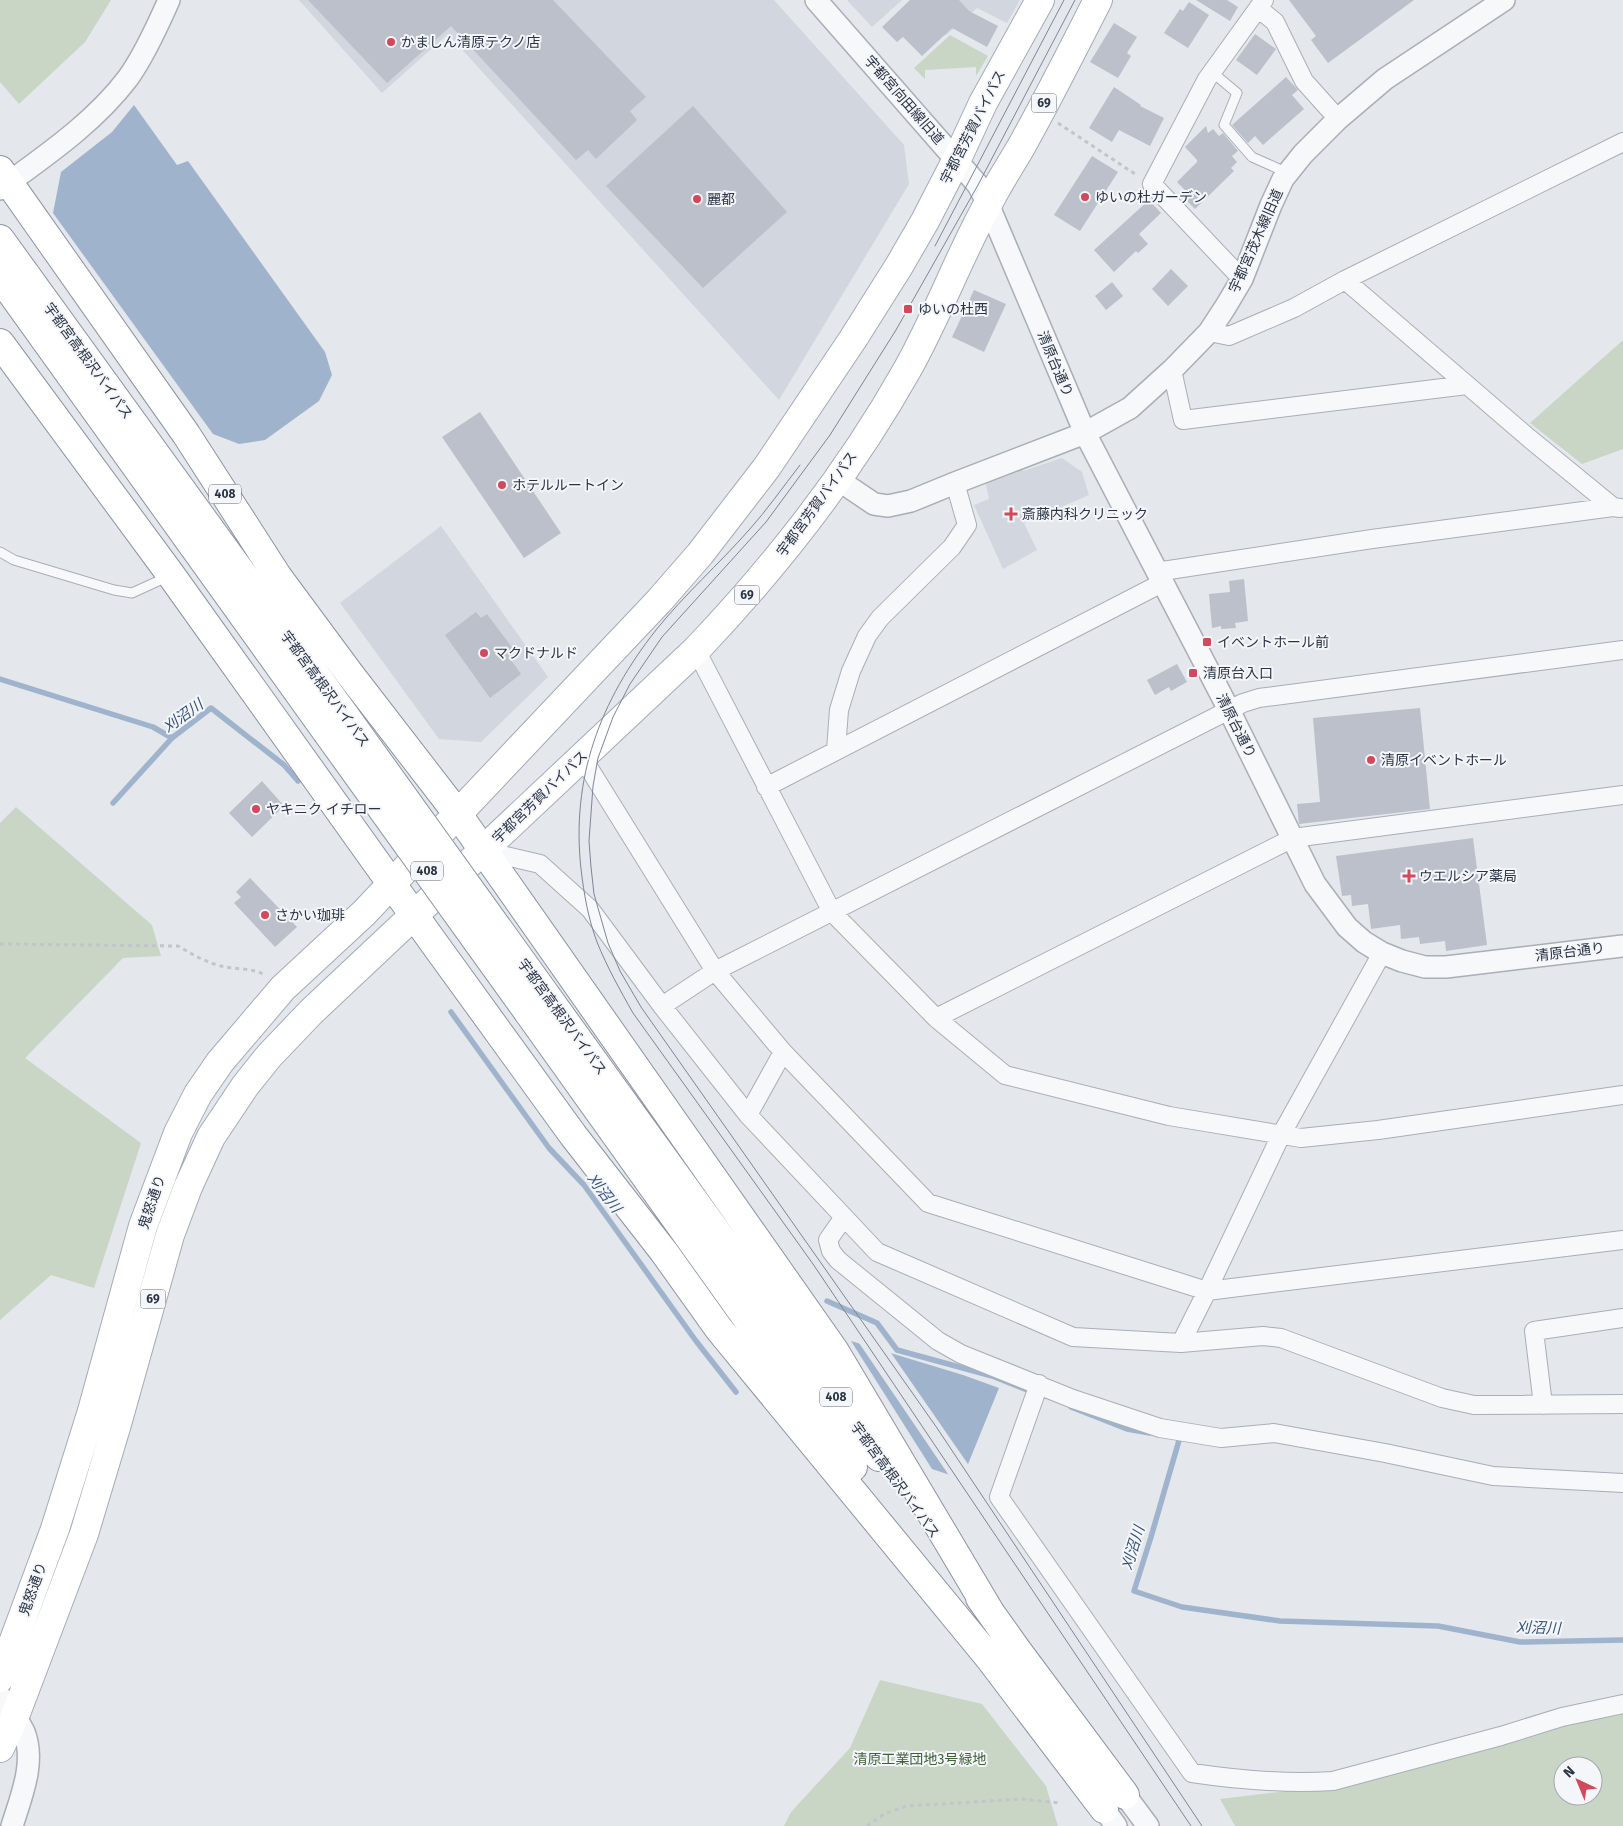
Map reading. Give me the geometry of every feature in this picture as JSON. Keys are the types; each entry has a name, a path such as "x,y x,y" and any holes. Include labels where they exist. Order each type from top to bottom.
{"main road":[{"name":"宇都宮芳賀バイパス","path":"457,814 665,594 700,554 767,467 853,339 899,266 956,159 983,103 1040,0"},
{"name":"宇都宮芳賀バイパス","path":"414,915 696,650 738,606 784,552 837,479 906,372 988,204 1021,148 1098,0"},
{"name":"408","path":"3,180 186,434 284,585 484,851 834,1350 990,1612"},
{"name":"宇都宮高根沢バイパス","path":"5,258 538,1005 990,1612 1017,1650 1115,1810"},
{"name":"408","path":"0,343 171,575 573,1135 664,1252 719,1329 991,1660"},
{"name":"鬼怒通り","path":"0,1678 55,1529 92,1411 143,1226 178,1134 198,1094 220,1062 283,988 353,923 457,814"},
{"name":"鬼怒通り","path":"0,1748 7,1706 84,1534 118,1424 170,1235 188,1187 211,1137 245,1086 269,1056 318,1005 414,915"},
{"name":"宇都宮高根沢バイパス","path":"538,1005 991,1660 1115,1810"}],"street":[{"path":"3,180 57,146 95,114 128,78 169,0"},
{"name":"宇都宮向田線旧道","path":"816,0 978,185 988,204"},
{"name":"宇都宮茂木線旧道","path":"837,479 874,504 888,506 912,501 1085,433 1130,408 1172,370 1208,332 1242,280 1271,205 1283,180 1303,154 1338,119 1385,79 1504,0"},
{"path":"1242,280 1152,184 1212,72 1261,4 1275,22 1304,81 1338,119"},
{"path":"1208,332 1230,336 1294,308 1345,280 1623,142"},
{"name":"清原台通り","path":"988,204 1085,433 1229,710 1314,884 1346,927 1364,942 1382,953 1402,961 1425,966 1446,967 1623,946"},
{"path":"1345,280 1466,385 1618,508"},
{"path":"1172,370 1183,420 1466,385"},
{"path":"836,750 839,710 851,670 867,636 880,618 952,547 967,525 955,483"},
{"path":"766,786 1159,578 1381,538 1618,508"},
{"path":"696,650 832,912 936,1018 1005,1075 1169,1116 1301,1138 1378,1130 1623,1095"},
{"path":"662,1006 715,971 1229,710 1259,698 1623,650"},
{"path":"582,757 715,971 782,1052 928,1203 1208,1290 1623,1240"},
{"path":"936,1018 1293,838 1623,795"},
{"path":"484,851 540,864 590,910 662,1006 748,1115 877,1252 1073,1337 1181,1343 1263,1336 1281,1338 1442,1398 1474,1405 1623,1404"},
{"path":"1181,1343 1281,1135 1382,953"},
{"path":"748,1115 782,1052"},
{"path":"844,1217 828,1240 831,1251 838,1260 938,1341 1036,1391 1073,1399 1160,1428 1221,1438 1274,1433 1385,1453 1493,1476 1623,1483"},
{"path":"1543,1405 1534,1330 1623,1318"},
{"path":"1036,1391 999,1498 1192,1773 1265,1782 1333,1780 1502,1736 1562,1717 1623,1704"},
{"path":"7,1706 24,1732 27,1746 28,1775 12,1826"},
{"path":"1115,1810 1148,1826"}],"lane":[{"path":"1212,72 1237,94 1224,125 1252,157 1289,173"},
{"path":"0,552 14,560 114,590 132,592 171,575"}],"path":[{"path":"1051,119 1152,184"},
{"path":"0,944 178,946 201,959 222,966 260,972 283,988"},
{"path":"867,1826 884,1814 907,1806 1022,1799 1060,1803"}],"shaded area":[{"path":"299,0 774,0 904,145 909,184 779,400 448,34 382,93"},
{"path":"847,0 902,0 872,27"},
{"path":"911,0 1020,0 1007,23 977,8 945,36"},
{"name":"斎藤内科クリニック","path":"1062,458 1082,472 1089,495 1024,523 1037,550 1003,569 974,505 989,499 985,479 1018,466 1023,471"},
{"path":"441,526 548,677 481,742 439,739 340,603"}],"green space":[{"path":"0,0 111,0 85,42 19,104 0,82"},
{"path":"950,35 988,56 976,76 976,67 925,70 925,79 914,68"},
{"path":"1623,340 1623,449 1582,464 1530,423"},
{"path":"16,807 152,925 161,956 123,958 25,1058 141,1143 94,1288 51,1275 0,1320 0,823"},
{"name":"清原工業団地3号緑地","path":"880,1680 982,1704 1046,1786 1058,1826 784,1826 791,1812 850,1748"},
{"path":"1623,1708 1623,1826 1235,1826 1220,1799 1335,1785"}],"water":[{"path":"134,105 177,165 188,161 325,352 332,375 319,401 265,440 239,444 213,434 53,213 61,172 112,132"},
{"path":"851,1341 999,1388 962,1479 932,1469"}],"pier":[{"path":"857,1340 889,1350 970,1467 963,1481 950,1477"}],"building":[{"path":"308,0 553,0 646,97 630,111 637,120 596,159 588,150 576,160 451,26 387,83"},
{"path":"910,0 959,0 969,11 998,26 987,47 952,28 922,56 903,37 897,42 882,27"},
{"path":"1196,0 1227,0 1238,7 1230,21"},
{"path":"1289,0 1414,0 1328,63 1311,40 1316,36"},
{"path":"1189,2 1209,15 1188,48 1164,33 1180,9 1183,11"},
{"path":"1114,23 1137,37 1127,53 1131,56 1118,78 1090,62"},
{"path":"1255,34 1276,49 1257,75 1236,60"},
{"path":"1286,77 1298,90 1292,95 1304,109 1263,145 1255,136 1248,143 1232,125"},
{"path":"1114,87 1140,106 1164,118 1150,146 1119,130 1112,142 1089,128"},
{"name":"麗都","path":"693,106 787,212 703,288 606,186"},
{"path":"1206,126 1208,133 1213,129 1219,136 1223,133 1238,151 1232,156 1237,162 1231,168 1234,171 1195,209 1183,197 1188,193 1177,182 1197,162 1185,147"},
{"path":"1092,156 1118,172 1080,231 1054,215"},
{"path":"1149,200 1161,213 1139,234 1148,244 1138,253 1136,251 1114,272 1094,250"},
{"path":"1171,269 1188,286 1168,306 1152,289"},
{"path":"1112,282 1123,296 1106,310 1095,296"},
{"path":"974,290 1006,304 984,352 952,337"},
{"name":"ホテルルートイン","path":"480,412 561,533 524,558 442,437"},
{"path":"1244,579 1248,621 1235,623 1236,628 1221,629 1221,626 1212,628 1209,594 1230,592 1229,581"},
{"name":"マクドナルド","path":"476,612 481,618 487,614 514,650 508,656 521,674 490,698 445,635"},
{"path":"1177,664 1187,682 1171,691 1169,687 1155,695 1147,680"},
{"name":"清原イベントホール","path":"1420,708 1430,809 1299,824 1297,804 1320,802 1313,718"},
{"name":"ヤキニク イチロー","path":"262,781 284,806 252,837 229,813"},
{"name":"ウエルシア薬局","path":"1473,838 1487,945 1446,951 1445,941 1420,944 1419,937 1401,939 1400,925 1371,929 1368,904 1352,906 1351,895 1342,896 1336,856"},
{"name":"さかい珈琲","path":"250,878 297,927 275,947 234,903 241,897 236,892"}],"waterway":[{"path":"0,679 153,727 172,738"},
{"name":"刈沼川","path":"113,803 172,738 211,708 284,765 298,781"},
{"name":"刈沼川","path":"451,1012 549,1148 584,1185 696,1341 736,1392"},
{"name":"刈沼川","path":"827,1301 877,1323 897,1350 992,1376 1035,1393"},
{"name":"刈沼川","path":"1071,1407 1127,1429 1150,1433"},
{"name":"刈沼川","path":"1177,1437 1180,1437 1134,1591 1182,1607 1280,1621 1438,1626 1520,1642 1623,1640"}],"tram line":[{"path":"935,246 1064,0"},
{"path":"1075,0 978,185 896,330 830,435 766,522 662,637 630,684 613,717 598,758 593,786 589,841 594,894 608,943 620,971 641,1007 937,1428 1202,1826"},
{"path":"800,465 738,543 678,604 656,630 619,684 605,713 594,742 586,772 581,803 579,836 581,869 591,924 605,960 633,1013 813,1264 1191,1826"}],"place":[{"name":"かましん清原テクノ店","path":"391,42"},
{"name":"ゆいの杜ガーデン","path":"1085,197"},
{"name":"麗都","path":"697,199"},
{"name":"ゆいの杜西","path":"908,309"},
{"name":"ホテルルートイン","path":"502,485"},
{"name":"斎藤内科クリニック","path":"1011,514"},
{"name":"イベントホール前","path":"1207,642"},
{"name":"マクドナルド","path":"484,653"},
{"name":"清原台入口","path":"1193,673"},
{"name":"清原イベントホール","path":"1371,760"},
{"name":"ヤキニク イチロー","path":"256,809"},
{"name":"ウエルシア薬局","path":"1409,876"},
{"name":"さかい珈琲","path":"265,915"}]}
